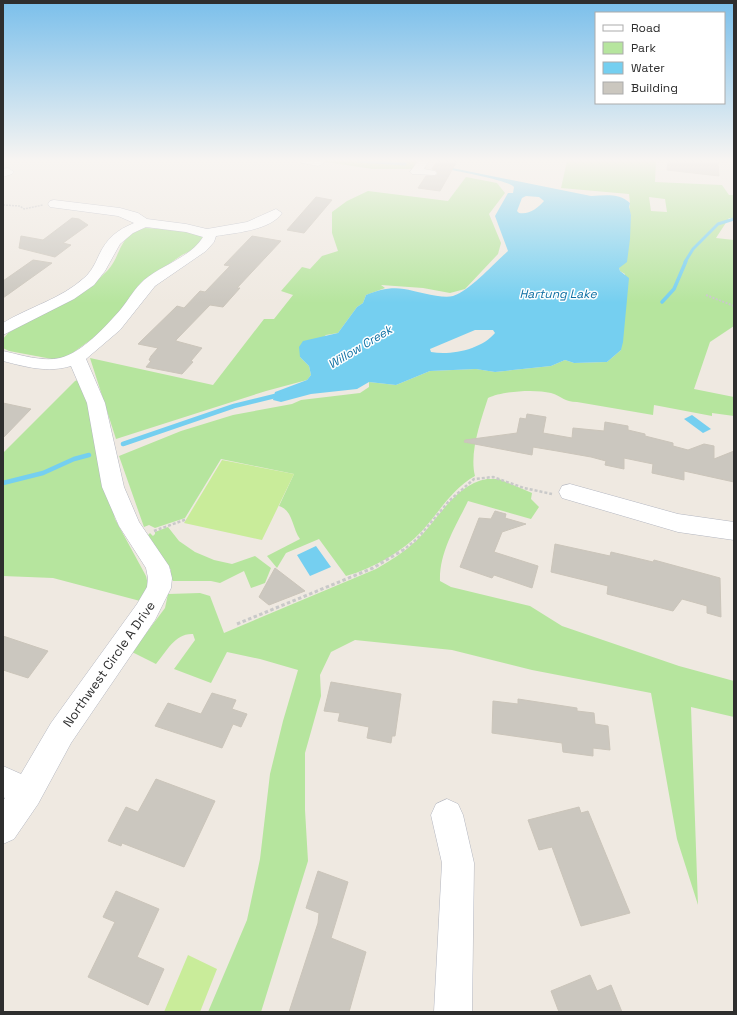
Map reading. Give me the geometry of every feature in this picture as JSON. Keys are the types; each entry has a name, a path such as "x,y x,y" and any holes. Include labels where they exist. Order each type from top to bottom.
{"street":[{"path":"90,208 120,212 133,216 144,223 186,228 207,233 261,224 276,213"},
{"path":"3,330 67,297 91,281 98,272 113,242 119,236 144,223"},
{"path":"3,356 46,364 68,362 77,358 117,324 145,287 203,247 210,237 207,233"},
{"name":"Northwest Circle A Drive","path":"3,828 15,787 65,728 154,600 160,578 156,566 130,526 113,487 96,403 77,358"},
{"path":"570,492 678,523 734,531"},
{"path":"447,815 458,862 453,1012"}],"path":[{"path":"706,295 734,306"},
{"path":"237,624 373,568 396,556 417,539 449,501 474,479 493,477 548,494 570,492"},
{"path":"139,538 186,519"}],"green space":[{"path":"337,208 493,208 489,214 501,243 498,254 465,289 450,293 423,288 381,285 385,288 366,295 363,303 357,307 338,333 326,335 300,357 309,366 311,375 307,380 266,391 116,439 90,358 213,385 264,319 274,319 293,295 281,291 302,267 310,269 322,256 338,251 332,233 332,212"},
{"path":"629,208 651,208 651,211 667,212 666,208 734,208 734,219 729,218 716,238 734,240 734,326 710,342 694,389 734,397 734,416 712,413 712,416 654,405 653,415 569,401 555,394 536,391 510,392 488,398 479,426 475,447 475,476 453,494 422,531 406,546 367,569 346,576 319,539 286,553 277,568 267,556 300,539 297,535 290,515 284,508 279,506 294,474 221,459 185,518 155,528 149,525 144,527 119,456 181,431 233,415 292,404 301,400 360,393 369,387 369,382 396,385 430,371 476,369 495,372 551,366 565,360 574,363 607,362 621,350 625,274 620,271 619,268 631,215"},
{"path":"145,228 180,230 205,237 200,246 182,255 150,277 107,328 67,357 52,359 9,351 3,348 3,339 8,333 71,299 95,282 111,266 121,247 129,236 136,231"},
{"path":"80,379 85,392 115,519 146,576 149,589 144,602 53,578 3,576 3,453 75,381"},
{"path":"222,460 294,474 262,540 184,523"},
{"path":"487,479 499,479 532,493 531,499 539,507 531,519 468,501 445,550 440,570 440,581 451,587 530,606 562,626 679,666 734,681 734,717 691,707 698,905 677,839 651,693 532,670 452,650 355,640 331,652 320,675 321,696 305,753 305,810 308,861 261,1012 208,1012 247,920 260,859 270,774 283,721 298,670 260,659 227,652 211,683 174,669 195,640 193,634 181,636 176,640 156,664 132,652 165,608 168,594 200,593 210,596 224,633 376,569 402,553 416,541 456,495 476,482"},
{"path":"168,527 179,541 195,552 214,560 232,564 255,556 271,568 265,583 251,588 244,571 220,583 211,581 173,581 171,578 171,570 148,535 150,533 153,536 155,532"},
{"path":"188,955 217,969 200,1012 164,1012"}],"water":[{"name":"Hartung Lake","path":"499,208 518,208 517,211 519,213 526,213 535,208 629,208 631,215 630,239 627,262 619,268 620,271 629,278 621,350 607,362 574,363 565,360 551,366 495,372 476,369 430,371 396,385 369,382 357,389 311,394 281,402 273,400 275,392 307,380 311,375 309,366 300,357 299,347 303,341 338,333 357,307 363,303 366,295 380,290 394,288 448,297 460,293 474,283 508,251 495,216","holes":["475,330 493,330 495,333 489,339 466,350 439,353 431,352 430,349"]},
{"path":"692,415 711,429 703,433 684,419"},
{"path":"316,546 331,567 310,576 297,555"}],"building":[{"path":"306,208 325,208 304,233 287,230"},
{"path":"72,218 79,219 88,225 63,243 71,245 55,257 19,248 21,236 43,240"},
{"path":"252,236 281,241 237,288 240,288 223,307 210,305 176,340 202,348 191,361 193,362 182,374 146,367 151,361 149,360 151,356 158,348 138,344 177,306 184,308 200,291 205,292 230,266 224,265"},
{"path":"33,260 52,263 3,298 3,281"},
{"path":"3,403 31,409 3,438"},
{"path":"527,414 546,417 543,433 572,438 573,428 604,431 605,422 628,426 628,430 673,443 673,446 688,450 704,444 714,446 714,459 734,451 734,482 684,471 684,480 652,473 653,464 624,458 624,469 605,465 606,461 557,451 533,447 532,455 464,442 465,440 517,433 520,418 526,419"},
{"path":"495,511 506,514 505,518 526,524 502,532 494,552 538,566 532,588 494,575 492,578 460,567 479,518 491,519"},
{"path":"555,544 610,556 611,552 653,562 654,560 720,578 721,617 707,613 707,606 682,599 673,611 607,594 608,586 551,572"},
{"path":"275,568 305,591 269,605 259,597"},
{"path":"3,636 48,651 28,678 3,670"},
{"path":"331,682 401,694 395,736 392,736 391,743 367,738 369,727 338,721 340,713 324,711"},
{"path":"212,693 236,700 232,709 247,714 241,727 233,724 222,748 155,726 168,703 201,714"},
{"path":"518,699 577,708 577,711 594,713 595,724 608,726 610,750 593,748 593,756 563,752 562,743 492,733 493,701 518,704"},
{"path":"156,779 215,801 184,867 122,843 121,846 108,841 126,807 138,812"},
{"path":"579,807 581,813 588,811 630,913 581,926 552,847 539,850 528,820"},
{"path":"318,871 348,882 331,938 366,952 349,1012 289,1012 318,923 319,913 306,908"},
{"path":"116,891 159,909 137,957 164,969 148,1005 88,977 115,922 103,917"},
{"path":"590,975 597,991 611,985 622,1012 559,1012 551,991"}],"waterway":[{"name":"Willow Creek","path":"685,262 693,249 718,224 734,219"},
{"name":"Willow Creek","path":"662,302 674,289 686,261"},
{"name":"Willow Creek","path":"123,444 234,406 279,395"},
{"name":"Willow Creek","path":"3,483 43,473 74,459 89,455"}]}
